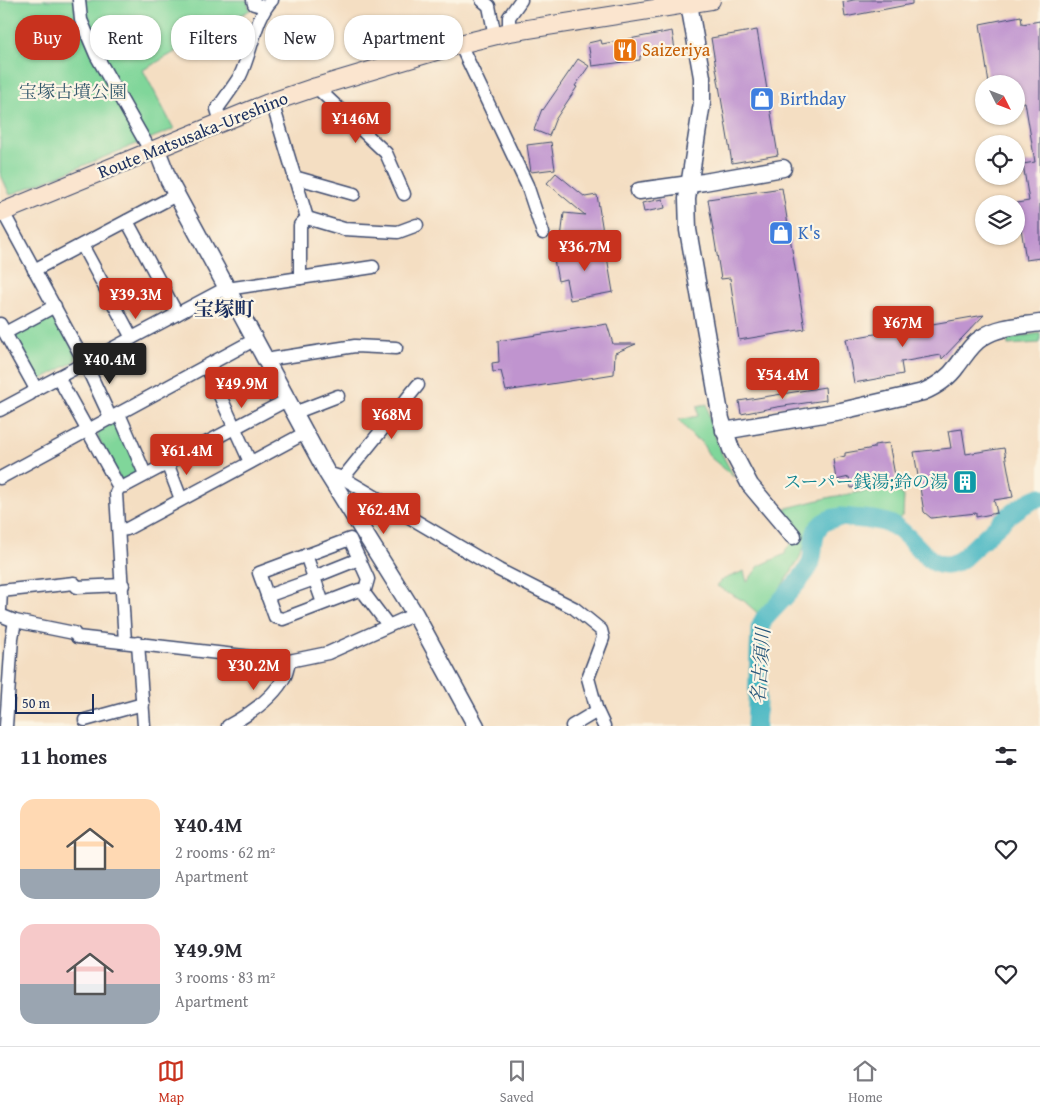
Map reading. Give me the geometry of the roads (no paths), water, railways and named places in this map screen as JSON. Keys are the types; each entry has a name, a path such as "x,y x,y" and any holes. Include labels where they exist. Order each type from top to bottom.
{"main road":[{"name":"Route Matsusaka-Ureshino","path":"463,43 502,34 711,0"},
{"name":"Route Matsusaka-Ureshino","path":"2,212 272,102 406,60"}],"street":[{"path":"79,0 81,20 96,55 154,151 226,289 327,472 415,614 476,726"},
{"path":"221,122 217,109 240,76 268,4 254,4 253,0"},
{"path":"482,0 489,6 502,34"},
{"path":"502,34 521,0"},
{"path":"688,4 702,77 702,103 687,199 688,230 720,420 731,449 750,485 793,536"},
{"path":"463,50 527,185 543,234"},
{"path":"316,87 386,153 404,194"},
{"path":"272,102 307,218"},
{"path":"638,191 783,168"},
{"path":"294,177 354,194"},
{"path":"34,270 176,195"},
{"path":"2,212 145,474"},
{"path":"307,218 344,229 398,232 417,225"},
{"path":"300,278 300,225 307,218"},
{"path":"127,221 177,314"},
{"path":"82,245 132,338"},
{"path":"0,410 58,377 226,289 373,267"},
{"path":"36,389 4,336 55,306"},
{"path":"724,431 841,410 923,392 935,387 951,374 974,343 982,337 1000,330 1040,323"},
{"path":"0,478 254,340"},
{"path":"265,360 355,346 396,348"},
{"path":"207,367 250,462"},
{"path":"58,377 119,487"},
{"path":"344,478 418,385"},
{"path":"119,487 125,486 235,428 291,406 338,396"},
{"path":"119,530 127,528 305,433"},
{"path":"167,463 181,499"},
{"path":"327,472 344,478 499,570 574,608 601,630 603,638 588,678 597,711 604,726"},
{"path":"119,487 116,493 123,585 143,704 144,726"},
{"path":"364,593 368,579 350,539 259,573 275,617 283,619 359,590 364,593 388,625"},
{"path":"306,555 324,603"},
{"path":"267,596 309,581 314,577 359,559"},
{"path":"0,610 1,591 74,583 77,587 123,585"},
{"path":"0,615 14,621 76,635 289,661 328,653 415,614"},
{"path":"6,726 14,621"},
{"path":"235,724 272,693 286,674 289,661"},
{"path":"85,720 143,704"},
{"path":"572,726 597,711"}],"waterway":[{"name":"名古須川","path":"756,726 760,628 764,619 806,572 810,565 815,535 823,523 840,517 888,523 903,532 934,562 943,565 952,564 963,558 1019,508 1040,497"}],"place":[{"name":"Saizeriya","path":"625,50"},
{"name":"Birthday","path":"762,99"},
{"name":"K's","path":"781,233"},
{"name":"スーパー銭湯;鈴の湯","path":"965,482"}],"district":[{"name":"宝塚町","path":"224,309"}],"park label":[{"name":"宝塚古墳公園","path":"73,92"}]}
